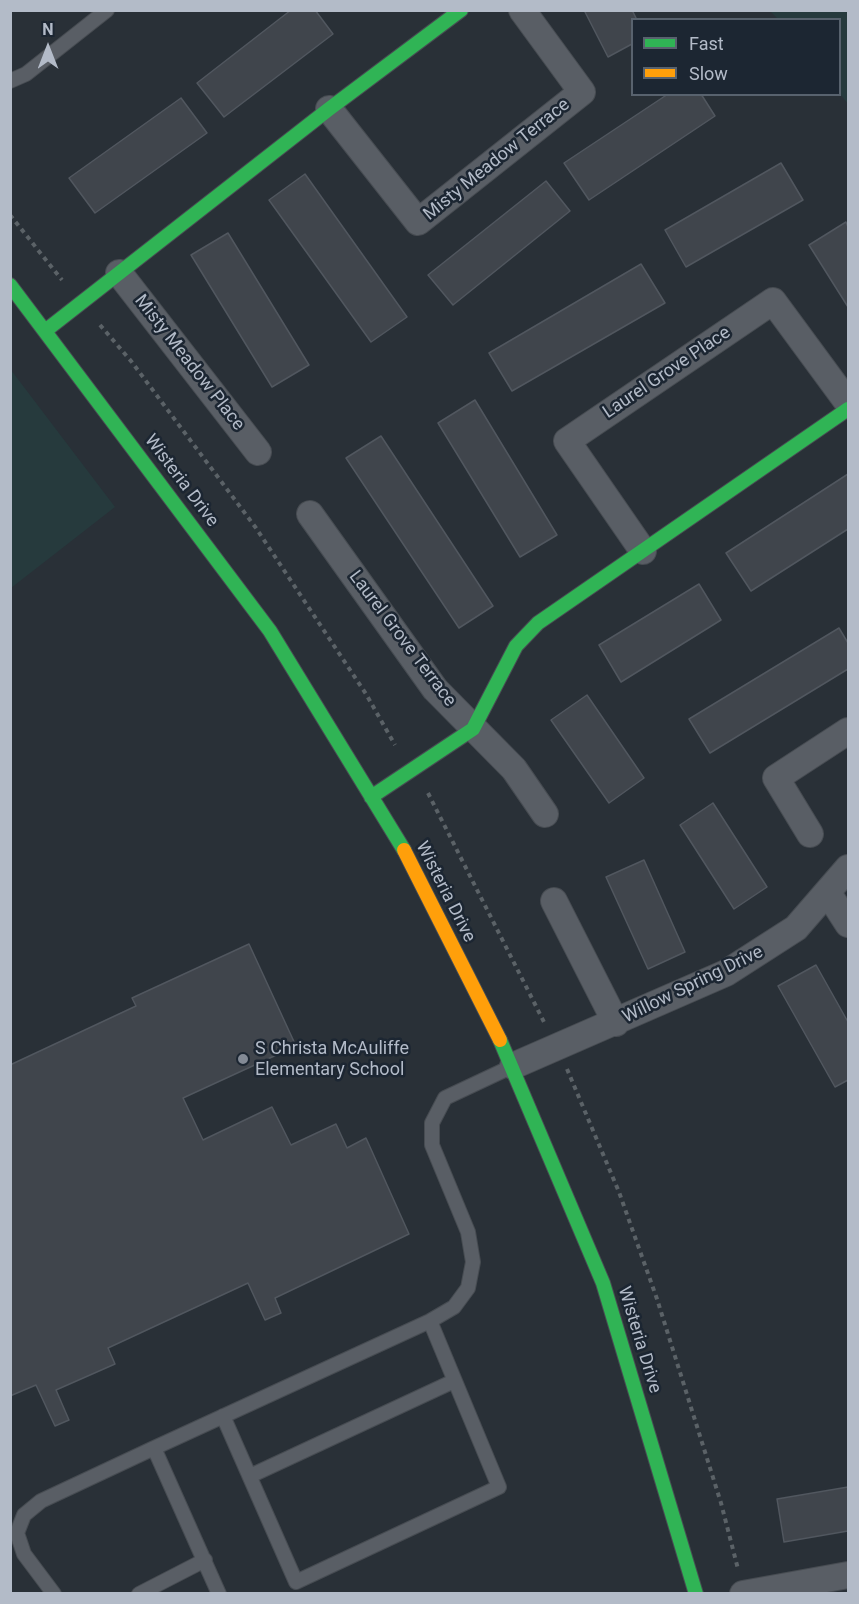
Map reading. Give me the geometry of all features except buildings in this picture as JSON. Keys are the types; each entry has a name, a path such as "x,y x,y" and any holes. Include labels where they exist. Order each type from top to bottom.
{"street":[{"path":"45,331 328,109 461,10"},
{"name":"Misty Meadow Terrace","path":"328,109 418,222 582,92 522,10"},
{"name":"Misty Meadow Place","path":"119,273 258,452"},
{"name":"Wisteria Drive","path":"10,285 270,631 409,860 513,1066 603,1283 696,1593"},
{"name":"Laurel Grove Place","path":"643,551 567,441 773,301 849,403"},
{"path":"371,797 473,729 516,646 531,630 849,409"},
{"name":"Laurel Grove Terrace","path":"310,514 435,689 514,769 545,814"},
{"path":"810,834 776,778 849,731"},
{"name":"Willow Spring Drive","path":"513,1066 616,1023 726,973 776,943 796,928 849,868"},
{"path":"828,893 849,924"},
{"path":"554,901 616,1023"},
{"path":"743,1593 849,1575"}],"lane":[{"path":"10,81 26,74 107,10"},
{"path":"54,1593 24,1554 14,1529 24,1515 41,1501 429,1321 454,1307 468,1288 473,1262 468,1232 432,1145 432,1124 445,1098 513,1066"},
{"path":"223,1416 296,1582 499,1487 429,1321"},
{"path":"250,1476 454,1381"},
{"path":"154,1448 219,1593"},
{"path":"139,1593 206,1560"}],"green space":[{"path":"770,11 848,11 848,104 841,95 841,18 777,18"},
{"path":"11,370 115,507 11,588"}],"traffic: fast":[{"path":"45,331 329,109 461,10"},
{"path":"10,285 270,631 404,850"},
{"path":"371,797 473,729 516,646 538,623 848,409"},
{"path":"500,1040 603,1283 696,1594"}],"traffic: slow":[{"path":"404,850 500,1040"}],"place":[{"name":"S Christa McAuliffe Elementary School","path":"243,1059"}]}
